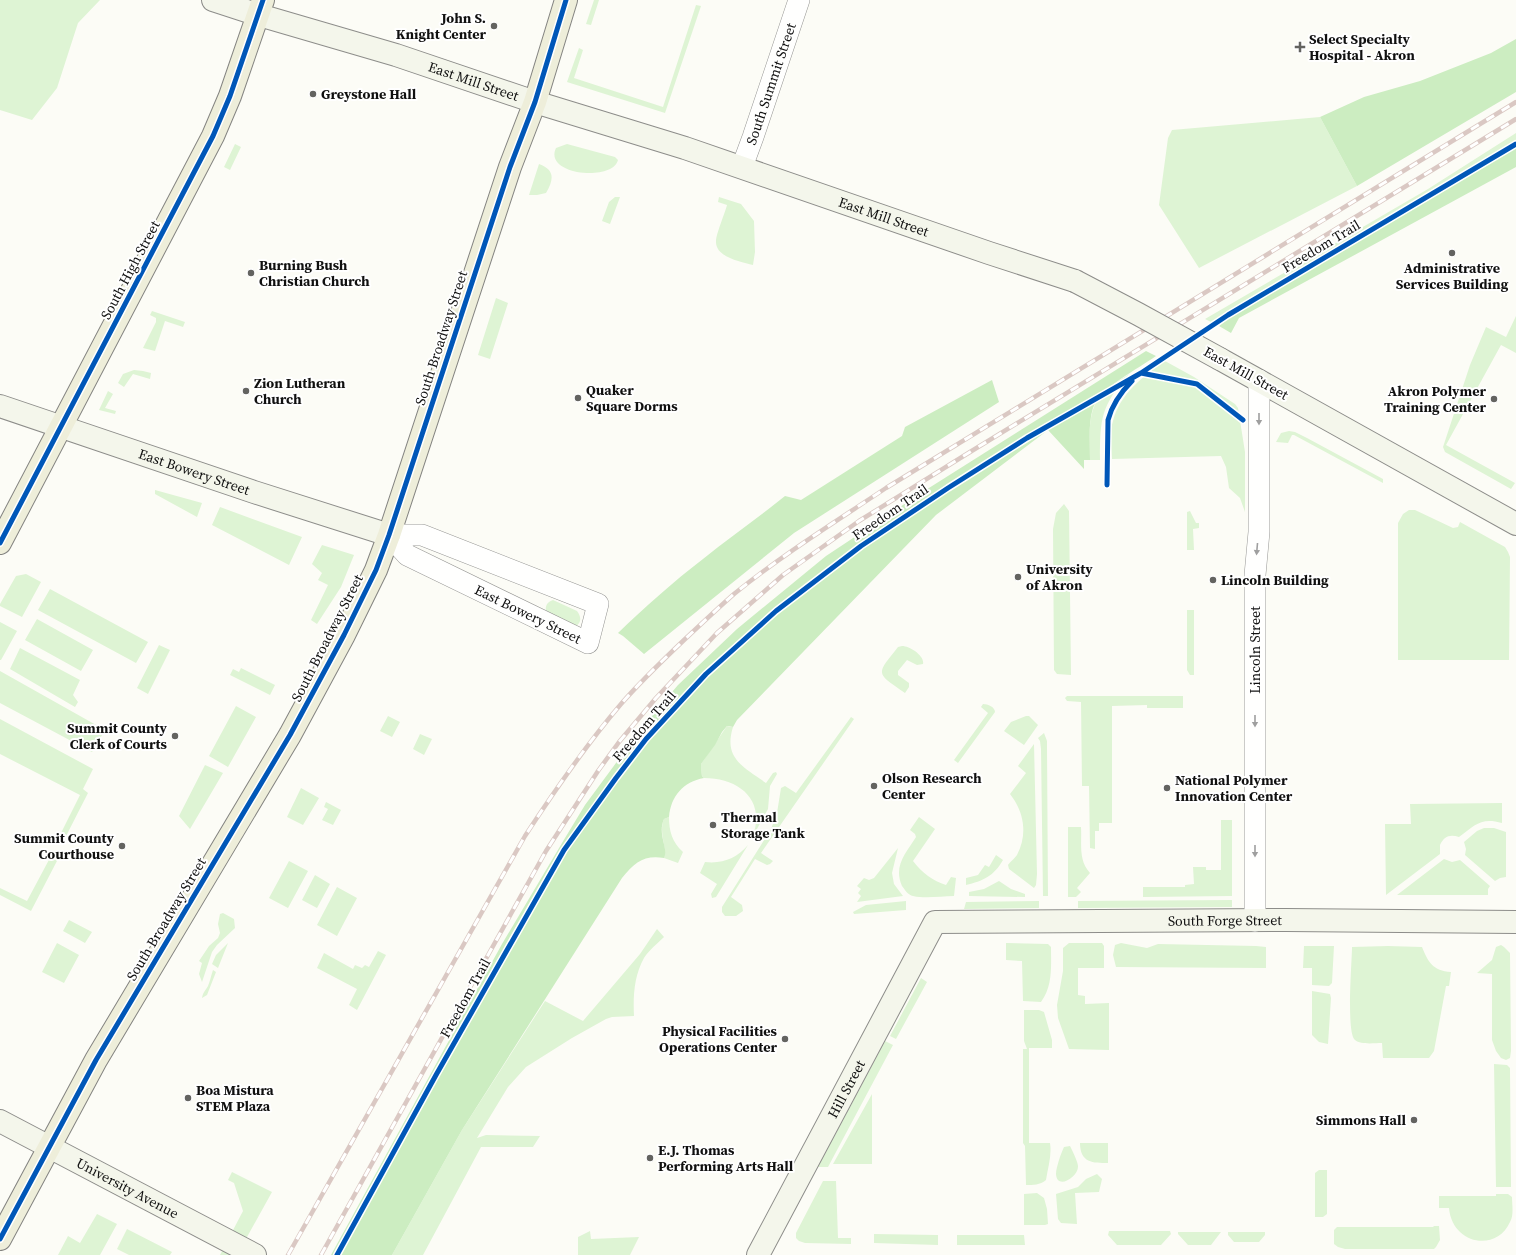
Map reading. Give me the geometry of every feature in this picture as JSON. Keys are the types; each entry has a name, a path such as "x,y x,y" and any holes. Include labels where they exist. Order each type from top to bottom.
{"main road":[{"name":"South Broadway Street","path":"0,1239 96,1060 290,735 344,635 376,570 510,168 535,102 566,0"},
{"name":"South High Street","path":"0,543 213,136 230,96 261,8"}],"street":[{"name":"East Mill Street","path":"213,0 261,8 396,56 535,102 685,148 1075,281 1259,380 1516,524"},
{"name":"South Summit Street","path":"742,168 799,0"},
{"name":"Lincoln Street","path":"1255,921 1255,574 1259,532 1259,380"},
{"name":"East Bowery Street","path":"0,406 254,492 388,535 422,535 598,604 588,643 406,555 388,535"},
{"name":"South Forge Street","path":"935,922 1516,922"},
{"name":"Hill Street","path":"763,1253 935,922"},
{"name":"University Avenue","path":"0,1121 255,1255"}],"green space":[{"path":"0,0 100,0 78,23 57,88 32,120 0,110"},
{"path":"594,0 599,0 591,25 586,24"},
{"path":"696,5 701,6 665,113 567,82 579,48 583,50 574,78 663,107"},
{"path":"1516,39 1516,92 1357,186 1320,117 1364,97 1420,81 1491,53"},
{"path":"1320,117 1357,186 1199,268 1159,205 1168,138 1172,130"},
{"path":"1516,133 1516,140 1211,322 1205,319 1428,189"},
{"path":"235,144 241,147 230,170 224,167"},
{"path":"567,144 615,157 618,160 613,167 604,171 593,173 569,169 560,164 555,157 556,148"},
{"path":"1516,148 1516,167 1239,318 1231,333 1219,326 1232,316"},
{"path":"539,164 544,166 550,172 552,176 551,183 546,193 529,195"},
{"path":"615,197 620,197 610,224 602,221 609,202"},
{"path":"719,197 741,204 754,221 755,252 753,265 724,255 717,247 716,238 727,205 718,202"},
{"path":"496,298 508,303 490,359 478,355"},
{"path":"152,311 185,322 183,327 165,321 155,351 143,348 156,322 156,318 150,315"},
{"path":"1516,316 1516,353 1501,345 1446,445 1515,483 1511,489 1445,452 1443,447 1470,365 1486,327 1506,337"},
{"path":"1146,351 1156,356 1121,379 1097,400 1091,414 1090,460 1084,460 1084,469 1048,430 936,515 737,720 733,727 727,726 701,764 702,776 704,778 690,783 679,791 672,803 669,817 664,819 662,825 662,836 665,850 664,858 657,857 640,861 622,878 462,1130 392,1255 331,1255 502,944 585,805 644,725 678,685 737,629 826,556 921,493"},
{"path":"1165,361 1194,377 1235,404 1238,408 1245,452 1245,512 1240,498 1229,488 1226,467 1221,456 1112,459 1111,430 1116,411 1133,386"},
{"path":"134,370 151,373 150,379 133,374 124,387 118,383 123,374"},
{"path":"1129,374 1113,395 1104,413 1101,433 1100,460 1090,460 1090,424 1094,406 1104,392"},
{"path":"992,380 999,402 794,533 644,654 618,633 681,577 785,496 801,500 902,436 905,427"},
{"path":"108,391 113,394 105,408 116,411 115,414 99,410"},
{"path":"1289,431 1295,432 1307,438 1383,479 1383,483 1294,435 1292,435 1288,443 1276,442 1281,433"},
{"path":"155,490 202,503 197,517 155,494"},
{"path":"1064,504 1069,511 1071,675 1057,674 1054,670 1053,529 1056,513"},
{"path":"220,507 302,537 289,565 212,525"},
{"path":"1409,510 1415,510 1453,528 1458,527 1460,522 1505,547 1510,557 1509,660 1398,660 1398,523 1403,514"},
{"path":"1190,511 1196,523 1199,523 1199,528 1193,529 1194,550 1187,550 1187,512"},
{"path":"322,545 354,555 341,587 317,624 311,620 328,585 318,580 322,573 312,564"},
{"path":"26,574 41,582 22,617 0,606 0,604 16,576"},
{"path":"50,589 148,642 136,663 38,610"},
{"path":"553,600 577,611 580,619 576,626 546,612 547,604"},
{"path":"1187,610 1194,610 1194,675 1190,675 1187,670"},
{"path":"37,619 93,650 81,671 25,640"},
{"path":"0,622 17,631 1,660 0,660"},
{"path":"159,645 170,650 148,694 137,688"},
{"path":"902,646 916,652 923,661 923,664 917,665 907,660 898,671 898,675 909,683 909,687 905,693 888,681 882,673 883,668 891,656 898,647"},
{"path":"20,648 80,680 73,695 78,702 75,707 10,669"},
{"path":"241,668 275,685 270,695 230,675 233,669 239,672"},
{"path":"0,671 105,730 92,752 0,703"},
{"path":"1067,696 1183,696 1183,708 1147,708 1147,705 1112,706 1112,823 1099,823 1099,831 1095,831 1095,849 1090,848 1089,786 1082,786 1081,702 1067,701 1065,698"},
{"path":"983,704 991,706 995,712 958,763 954,760 988,713 981,707"},
{"path":"236,706 256,717 228,767 209,756"},
{"path":"388,716 400,722 392,737 380,731"},
{"path":"1029,716 1038,725 1024,745 1004,731 1011,722"},
{"path":"851,717 854,719 761,853 773,861 767,865 755,859 731,897 742,905 743,911 736,916 725,916 722,912 722,907 771,829 777,813 781,788 785,786 796,793"},
{"path":"0,719 93,769 83,789 88,793 63,842 58,839 80,795 0,754"},
{"path":"727,726 733,727 731,747 733,755 743,767 766,783 773,773 776,772 777,774 770,786 768,809 752,838 756,825 756,813 753,803 747,794 739,787 729,782 704,778 701,774 701,764"},
{"path":"1044,733 1047,741 1048,896 1043,896 1041,749 1038,738"},
{"path":"420,734 432,739 424,755 413,749"},
{"path":"1034,744 1037,874 1036,885 1034,888 1009,869 1008,865 1017,855 1023,839 1023,823 1019,808 1010,794 1026,773 1018,766"},
{"path":"205,765 223,773 190,829 179,816"},
{"path":"301,788 319,798 303,825 287,817"},
{"path":"326,802 341,810 333,825 322,820 328,809 324,807"},
{"path":"1502,803 1502,823 1495,821 1483,822 1474,826 1459,837 1448,836 1440,845 1440,854 1386,895 1385,824 1411,824 1410,804"},
{"path":"669,817 672,836 676,844 683,852 678,863 664,858 665,850 662,835 662,824 664,819"},
{"path":"919,817 935,829 913,861 928,876 946,885 951,877 956,878 954,896 918,897 908,893 902,886 899,872 900,866 905,854 916,837 910,830"},
{"path":"1221,820 1232,820 1232,896 1143,897 1143,887 1185,887 1185,885 1194,884 1193,867 1206,867 1206,870 1221,870"},
{"path":"1068,827 1081,827 1082,857 1086,868 1090,873 1077,888 1081,892 1076,897 1068,897"},
{"path":"1484,828 1494,828 1506,832 1506,877 1495,881 1465,855 1466,849 1464,842 1477,831"},
{"path":"748,845 716,897 712,898 711,894 717,884 700,873 705,862 724,861 734,857"},
{"path":"898,848 892,873 894,884 903,896 857,902 861,896 858,893 861,889 857,886 864,878 869,880 874,878"},
{"path":"996,855 1003,860 1000,866 992,874 983,880 966,885 966,878 978,875 985,865 989,867"},
{"path":"51,856 58,859 31,911 0,895 0,888 27,901"},
{"path":"1444,859 1452,862 1460,860 1490,886 1488,889 1488,895 1397,895"},
{"path":"289,861 308,871 288,908 269,898"},
{"path":"315,875 330,884 317,908 302,900"},
{"path":"999,881 1011,889 1025,894 1025,897 969,896 969,892 984,889"},
{"path":"337,887 357,898 337,936 317,925"},
{"path":"1232,900 1232,907 1078,908 1078,901"},
{"path":"906,901 906,910 854,914 853,912 866,905"},
{"path":"1039,901 1039,908 964,909 966,902"},
{"path":"223,913 234,919 235,928 217,945 212,952 202,982 199,974 202,963 199,961 209,946 218,938 220,933 218,924 220,914"},
{"path":"69,920 92,932 85,943 63,931"},
{"path":"657,929 664,937 648,952 638,972 635,986 634,1016 612,1017 606,1019 572,1038 526,1067 508,1087 477,1138 486,1135 540,1136 533,1147 481,1147 423,1255 392,1255 462,1130 545,1001 583,1021 640,954"},
{"path":"57,943 79,955 64,983 42,972"},
{"path":"228,943 218,968 212,964 216,955"},
{"path":"1006,943 1048,944 1051,947 1051,969 1048,989 1041,1002 1023,1001 1022,961 1006,960"},
{"path":"1069,943 1102,943 1104,946 1104,968 1078,968 1078,995 1085,996 1085,1004 1109,1003 1109,1050 1069,1049 1058,1018 1057,1005 1063,971 1063,948"},
{"path":"1121,943 1147,948 1158,944 1266,947 1266,968 1116,967 1113,955 1115,945"},
{"path":"1501,945 1510,953 1511,1051 1510,1058 1506,1060 1501,1058 1496,1051 1492,1040 1492,974 1477,973 1492,960 1496,947"},
{"path":"1304,946 1334,946 1332,983 1329,986 1312,985 1312,968 1303,968"},
{"path":"1352,947 1422,947 1429,961 1435,968 1451,972 1449,986 1446,986 1434,1051 1429,1058 1383,1058 1382,1043 1361,1043 1355,1040 1352,1035 1350,1011"},
{"path":"378,951 386,955 357,1010 349,1005 357,989 317,968 324,953 353,969 355,965 362,968 365,965 369,967"},
{"path":"213,970 216,972 207,995 202,998 208,986"},
{"path":"921,978 927,982 896,1039 890,1036"},
{"path":"1312,991 1330,994 1328,1044 1319,1042 1312,1035"},
{"path":"1024,1010 1039,1010 1044,1012 1052,1040 1052,1048 1029,1048 1029,1143 1050,1143 1050,1157 1046,1180 1039,1184 1031,1185 1026,1185 1025,1146 1023,1143 1023,1049 1027,1049 1024,1041"},
{"path":"885,1041 893,1045 828,1167 818,1167"},
{"path":"1494,1064 1507,1065 1510,1068 1511,1187 1496,1187"},
{"path":"872,1094 872,1164 833,1164"},
{"path":"1080,1143 1108,1143 1108,1163 1097,1163 1085,1158 1082,1155"},
{"path":"1070,1146 1078,1166 1075,1174 1064,1182 1057,1179 1056,1174 1064,1147"},
{"path":"1319,1170 1327,1170 1327,1214 1323,1217 1315,1217 1315,1173"},
{"path":"232,1172 272,1192 237,1255 220,1255 243,1211 234,1183 228,1180"},
{"path":"1097,1174 1102,1179 1099,1192 1075,1193 1077,1224 1061,1223 1058,1219 1056,1194 1078,1187 1086,1179"},
{"path":"823,1181 836,1181 838,1238 851,1238 851,1244 805,1243 796,1238 796,1233"},
{"path":"1037,1193 1044,1198 1047,1209 1048,1224 1024,1225 1024,1194"},
{"path":"1496,1194 1508,1194 1512,1197 1512,1216 1503,1232 1495,1238 1485,1241 1475,1240 1466,1236 1458,1230 1452,1220 1449,1208 1439,1208 1439,1196 1496,1196"},
{"path":"97,1214 117,1224 100,1255 58,1255 68,1236 80,1243"},
{"path":"1439,1226 1440,1240 1434,1249 1345,1249 1334,1244 1334,1230 1337,1227"},
{"path":"127,1229 172,1252 170,1255 129,1255 117,1249"},
{"path":"590,1231 591,1239 639,1237 630,1255 578,1255 578,1237"},
{"path":"1109,1231 1170,1231 1171,1234 1161,1245 1117,1245 1108,1235"},
{"path":"1178,1232 1221,1232 1211,1245 1188,1245 1178,1234"},
{"path":"1228,1232 1265,1232 1265,1235 1259,1242 1234,1242 1228,1235"},
{"path":"874,1234 938,1235 938,1245 874,1243"},
{"path":"957,1235 1024,1235 1025,1245 957,1245"}],"railway":[{"path":"288,1255 525,836 595,735 621,704 667,656 734,594 752,580 809,539 886,488 1516,102"},
{"path":"321,1255 546,851 598,771 619,742 656,698 717,633 783,575 859,521 1516,119"}],"cycle path":[{"path":"0,543 213,136 230,96 263,0"},
{"path":"0,1239 96,1060 290,735 344,635 376,570 389,535 510,167 535,102 566,0"},
{"name":"Freedom Trail","path":"337,1255 436,1075 564,850 646,739 706,674 776,611 861,546 948,488 1027,438 1141,373 1228,315 1516,144"},
{"path":"1141,373 1197,384 1243,420"},
{"path":"1107,485 1108,420 1117,399 1132,381"}],"place":[{"name":"John S. Knight Center","path":"494,26"},
{"name":"Select Specialty Hospital - Akron","path":"1300,47"},
{"name":"Greystone Hall","path":"313,94"},
{"name":"Administrative Services Building","path":"1452,253"},
{"name":"Burning Bush Christian Church","path":"251,273"},
{"name":"Zion Lutheran Church","path":"246,391"},
{"name":"Quaker Square Dorms","path":"578,398"},
{"name":"Akron Polymer Training Center","path":"1494,399"},
{"name":"University of Akron","path":"1018,577"},
{"name":"Lincoln Building","path":"1213,580"},
{"name":"Summit County Clerk of Courts","path":"175,736"},
{"name":"Olson Research Center","path":"874,786"},
{"name":"National Polymer Innovation Center","path":"1167,788"},
{"name":"Thermal Storage Tank","path":"713,825"},
{"name":"Summit County Courthouse","path":"122,846"},
{"name":"Physical Facilities Operations Center","path":"785,1039"},
{"name":"Boa Mistura STEM Plaza","path":"188,1098"},
{"name":"Simmons Hall","path":"1414,1120"},
{"name":"E.J. Thomas Performing Arts Hall","path":"650,1158"}]}
